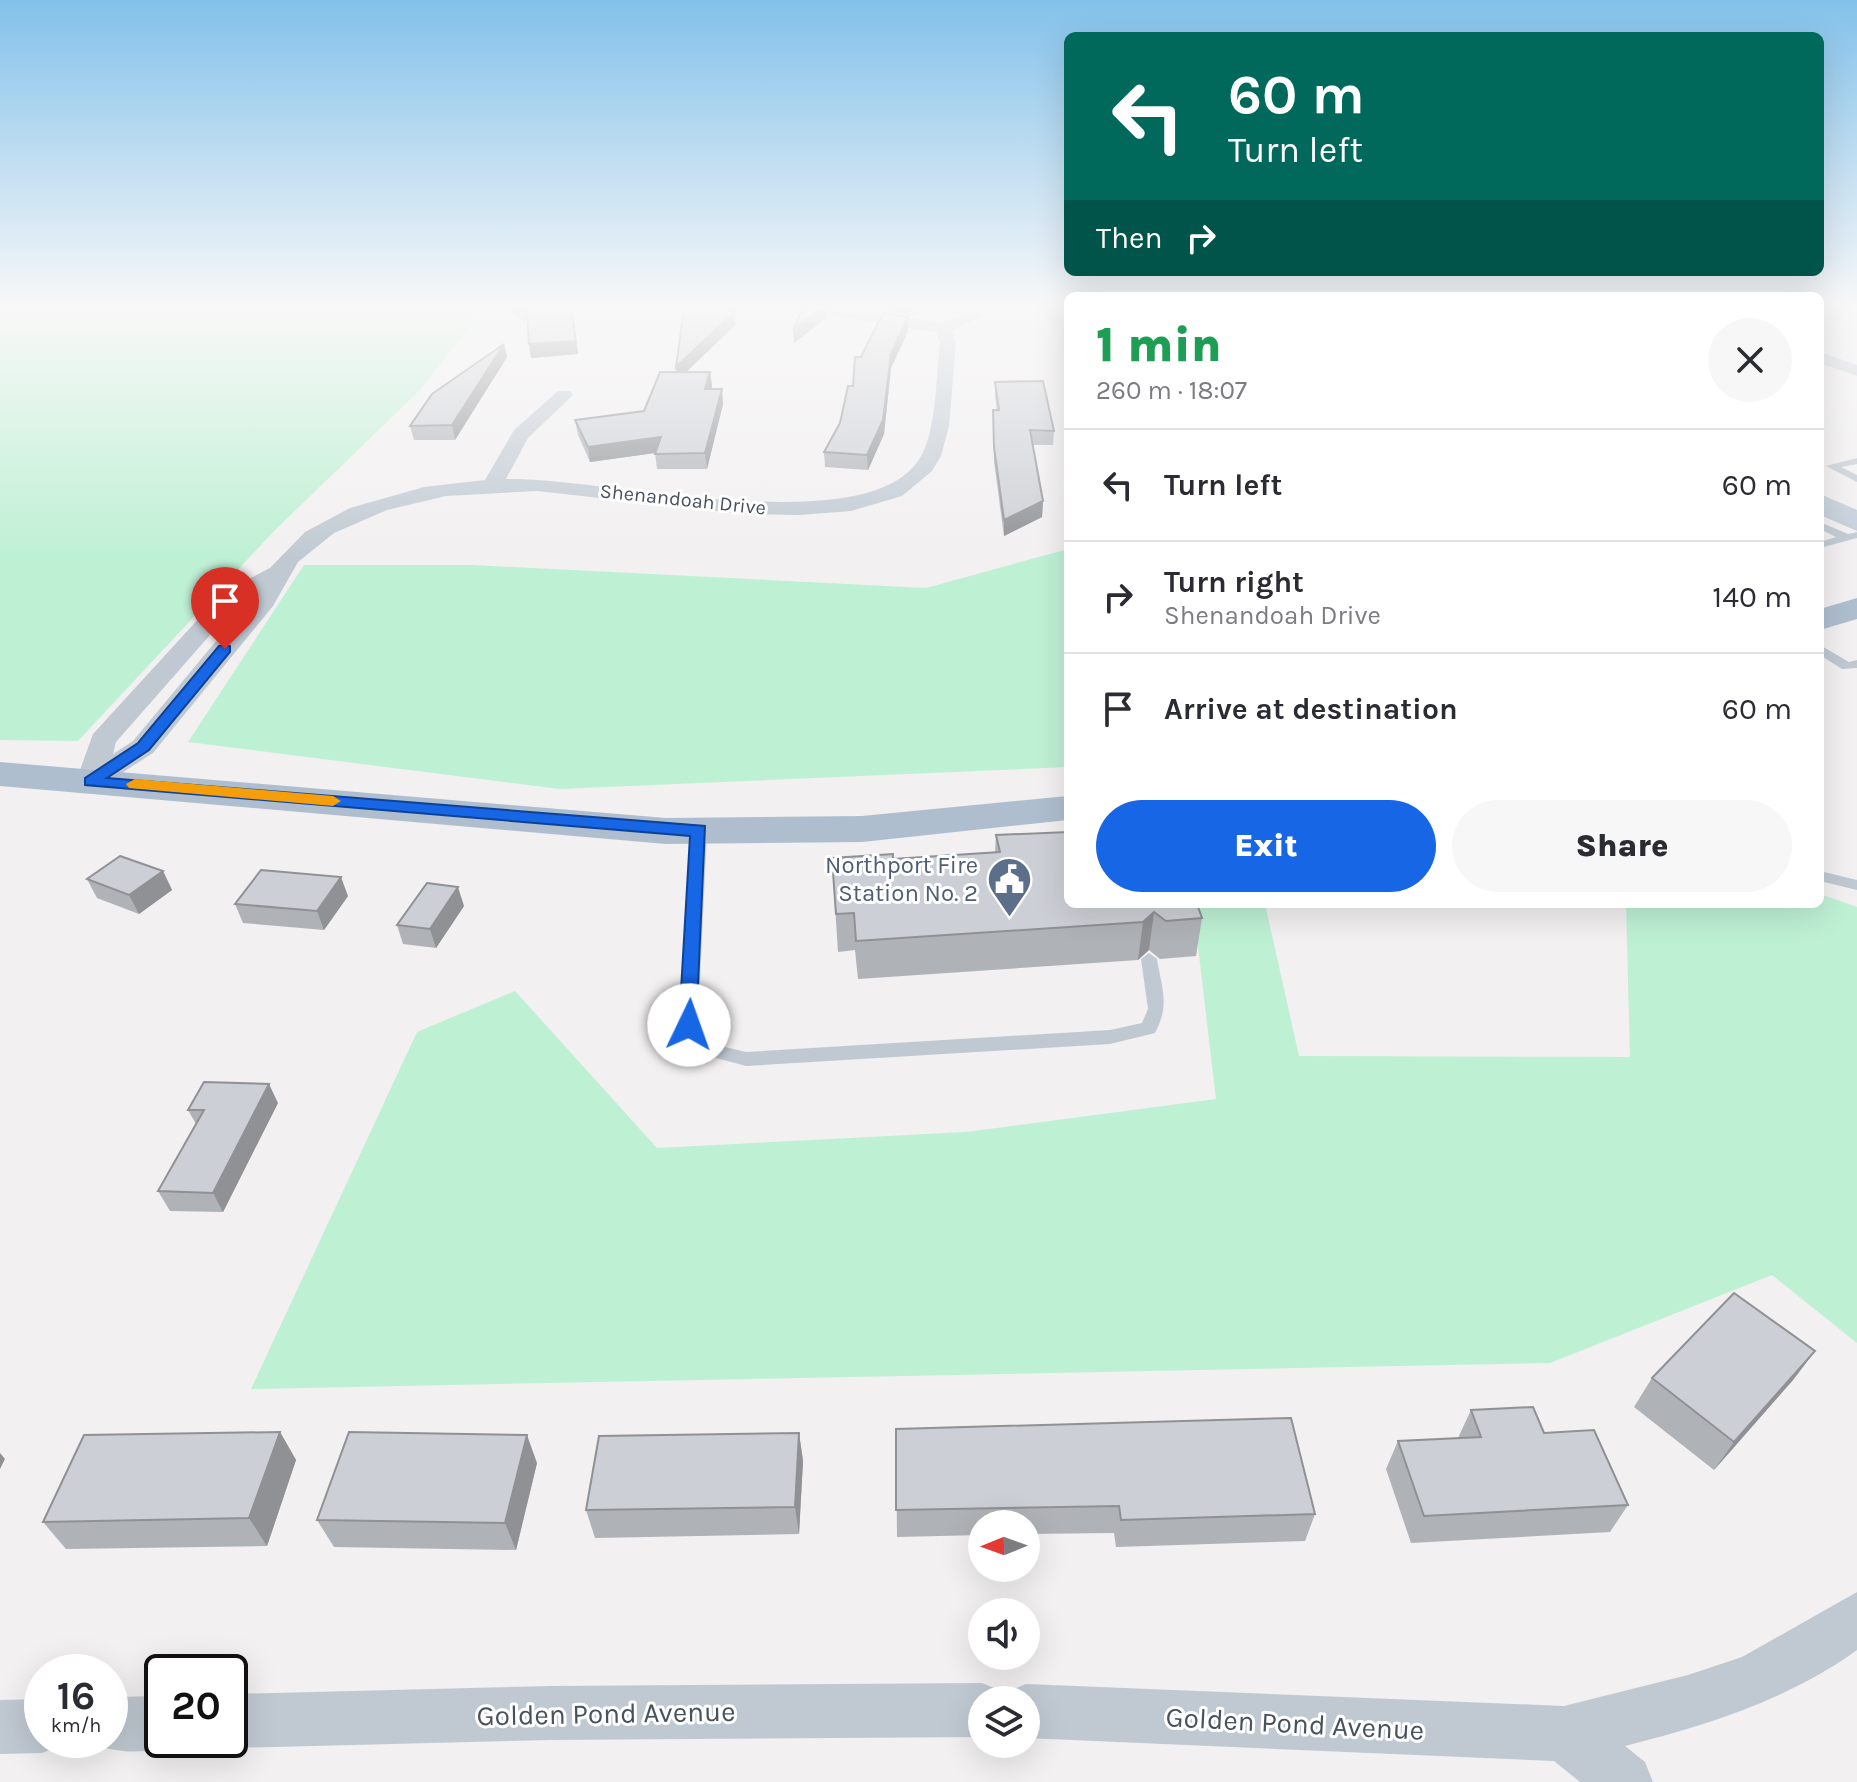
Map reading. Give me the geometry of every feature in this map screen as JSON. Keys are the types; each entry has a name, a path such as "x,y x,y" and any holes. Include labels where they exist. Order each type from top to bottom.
{"main road":[{"path":"1824,619 1857,608"},
{"path":"0,774 650,829 862,829 1064,808"}],"street":[{"name":"Shenandoah Drive","path":"90,781 143,747 265,601 275,574 301,544 370,508 426,493 493,485 567,487 774,509 829,508 879,497 913,480 931,459 941,391"},
{"path":"493,485 504,455 527,424 564,395"},
{"path":"1824,506 1854,531"},
{"name":"Golden Pond Avenue","path":"1040,1712 1564,1734 1693,1702 1751,1680 1805,1654 1857,1618"},
{"name":"Golden Pond Avenue","path":"248,1721 551,1713 968,1710"},
{"path":"0,1727 24,1726"},
{"path":"1564,1734 1625,1782"}],"lane":[{"path":"1857,461 1831,466 1857,479"},
{"path":"1824,526 1854,531"},
{"path":"1824,543 1854,531"},
{"path":"1824,652 1847,666 1857,664"},
{"path":"699,830 689,1025 711,1050 746,1059 1123,1034 1149,1028 1157,1009 1149,959"},
{"path":"1824,877 1857,885"}],"green space":[{"path":"0,391 419,391 274,531 78,741 0,740"},
{"path":"1064,550 1064,767 560,789 188,742 304,565 472,565 926,588"},
{"path":"1824,895 1857,907 1857,1343 1772,1275 1550,1363 251,1389 417,1032 515,991 657,1148 966,1132 1216,1099 1193,908 1266,908 1299,1056 1630,1057 1626,908 1824,908"}],"building":[{"path":"436,391 474,391 452,425 410,426"},
{"path":"652,391 721,391 705,453 655,454 661,437 588,447 575,420 644,411"},
{"path":"847,391 886,391 883,420 867,455 824,452 840,423"},
{"path":"996,391 1045,391 1054,431 1030,430 1043,501 1004,520 994,447 993,410 999,410"},
{"path":"1064,832 1064,908 1198,908 1202,918 1166,921 1154,912 1143,922 856,941 854,913 836,914 832,858 893,854 893,859 1000,852 996,835"},
{"path":"120,856 163,871 129,895 87,879"},
{"path":"261,870 341,877 317,911 235,904"},
{"path":"427,883 458,887 430,929 397,925"},
{"path":"204,1082 269,1084 213,1193 158,1191 204,1110 188,1110"},
{"path":"1734,1293 1815,1351 1734,1442 1652,1378"},
{"path":"1533,1407 1544,1433 1594,1430 1628,1505 1424,1516 1398,1441 1481,1437 1471,1410"},
{"path":"1291,1418 1315,1514 1121,1520 1119,1506 896,1510 896,1429"},
{"path":"280,1432 249,1518 43,1522 84,1435"},
{"path":"349,1432 527,1435 505,1523 317,1520"},
{"path":"799,1433 795,1507 586,1510 599,1436"}],"slow traffic":[{"path":"135,784 333,801"}],"place":[{"name":"Northport Fire Station No. 2","path":"1009,918"}],"route":[{"path":"225,649 143,747 90,781 666,831 699,830 689,1025"}]}
